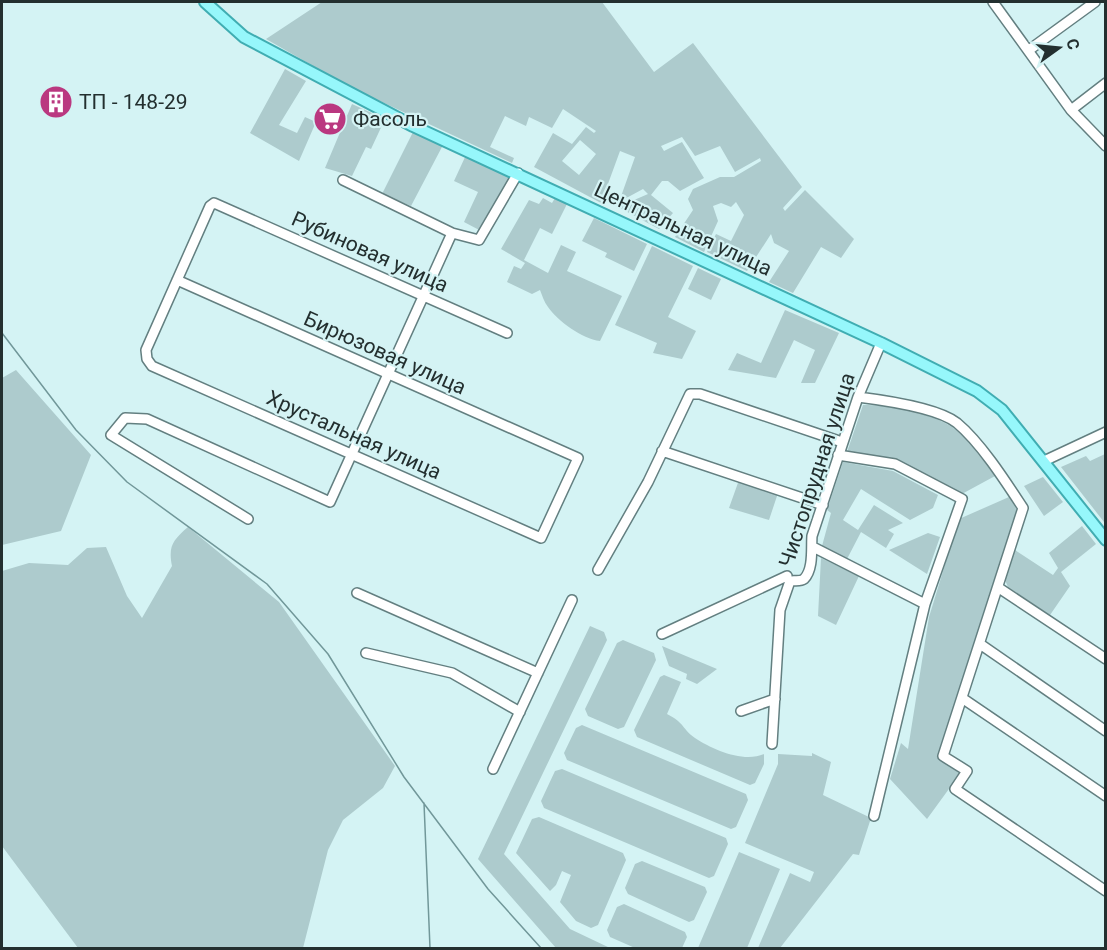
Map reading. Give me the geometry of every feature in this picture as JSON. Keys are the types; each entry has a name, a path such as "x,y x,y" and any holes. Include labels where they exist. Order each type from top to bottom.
{"main road":[{"name":"Центральная улица","path":"205,2 244,37 413,126 881,343 977,391 1002,410 1106,540"}],"street":[{"path":"993,2 1071,110 1106,146"},
{"path":"1029,50 1095,2"},
{"path":"1071,110 1106,83"},
{"path":"343,180 452,233 458,232 475,240 483,237 518,173"},
{"name":"Рубиновая улица","path":"177,280 210,206 214,203 507,333"},
{"path":"248,519 111,435 125,418 147,419 330,502 452,233"},
{"name":"Хрустальная улица","path":"177,280 146,350 147,359 152,366 541,538"},
{"name":"Бирюзовая улица","path":"177,280 579,458 541,538"},
{"name":"Чистопрудная улица","path":"772,744 780,610 790,581 802,580 806,577 813,547 812,536 824,505 842,442 881,343"},
{"path":"598,570 648,482 690,394 700,394 842,442"},
{"path":"858,397 902,402 956,422 1003,476 1023,508 943,756 967,771 955,789 1106,891"},
{"path":"1044,461 1106,432"},
{"path":"662,451 824,505"},
{"path":"838,455 895,465 962,499 925,604 874,816"},
{"path":"813,547 925,604"},
{"path":"662,634 787,576"},
{"path":"999,588 1106,659"},
{"path":"357,593 538,673"},
{"path":"493,769 572,600"},
{"path":"980,644 1106,731"},
{"path":"366,653 452,673 520,712"},
{"path":"962,698 1106,796"},
{"path":"741,711 775,699"}],"shaded area":[{"path":"322,2 602,2 654,72 693,43 802,187 783,208 785,211 805,190 854,239 841,258 821,247 793,293 769,282 789,251 774,243 771,234 747,271 707,252 716,234 731,241 744,215 736,202 731,207 721,203 713,206 718,221 704,252 675,237 693,210 688,199 693,189 720,177 734,177 761,161 760,158 735,172 720,146 695,156 682,137 661,146 664,151 682,142 704,178 680,191 668,181 662,181 651,195 673,213 659,229 618,207 648,194 643,189 619,202 635,157 620,151 601,203 534,167 553,133 572,144 586,127 594,133 596,131 563,109 552,128 529,117 526,126 505,116 490,147 514,158 512,163 350,87 266,39","holes":["580,140 596,154 579,175 562,161"]},
{"path":"285,69 306,81 279,125 297,133 305,117 316,122 299,161 250,133"},
{"path":"352,104 385,119 371,149 366,147 352,176 325,168"},
{"path":"413,132 443,145 411,206 382,194"},
{"path":"466,155 511,177 483,232 464,222 478,192 454,181"},
{"path":"543,198 552,203 555,198 567,204 552,234 540,228 524,260 548,273 561,245 576,252 567,271 622,296 600,341 578,333 564,323 548,307 540,290 532,294 507,282 514,266 521,269 525,263 501,249 529,200 539,204"},
{"path":"594,218 647,244 634,271 605,257 607,253 582,241"},
{"path":"652,246 693,266 668,317 696,331 682,359 653,353 657,343 615,325"},
{"path":"698,268 721,279 711,300 688,289"},
{"path":"785,310 839,333 815,383 801,383 815,350 794,340 776,378 728,370 737,353 761,363"},
{"path":"16,370 91,455 61,531 2,545 2,378"},
{"path":"863,405 885,406 909,411 943,422 964,437 995,476 960,495 896,462 847,452"},
{"path":"1105,454 1106,521 1104,522 1061,467 1086,456 1090,461"},
{"path":"843,462 893,471 938,495 933,508 910,520 861,489 843,520 858,530 874,505 903,523 888,530 894,534 886,548 861,532 847,559 822,546 831,513 827,510"},
{"path":"1043,477 1063,502 1044,516 1024,486"},
{"path":"739,480 778,493 769,520 729,508"},
{"path":"1009,497 1017,510 938,756 962,771 927,819 890,779 901,743 908,749 929,617 959,519"},
{"path":"1082,526 1096,544 1061,572 1070,586 1050,615 1008,587 1005,580 1015,550 1053,575 1058,568 1049,553"},
{"path":"188,527 279,602 395,766 383,788 343,820 328,850 303,948 78,948 2,846 2,571 29,563 68,565 87,548 106,547 127,596 142,618 172,566 171,548 173,544"},
{"path":"928,533 940,537 927,574 889,550"},
{"path":"821,558 859,576 836,625 818,616"},
{"path":"590,626 604,632 607,640 504,854 570,929 610,948 556,948 478,859"},
{"path":"623,640 654,653 656,660 624,727 618,729 588,716 585,709 617,643"},
{"path":"662,646 717,669 697,684 686,679 687,674 669,666"},
{"path":"664,675 681,682 667,714 677,720 691,735 702,743 729,754 747,757 764,754 764,764 755,783 750,785 637,737 634,730 660,677"},
{"path":"582,725 746,794 748,800 736,827 731,829 567,760 564,753 576,728"},
{"path":"812,753 831,762 823,795 871,818 859,855 853,854 780,948 758,948 790,873 810,882 814,872 745,843 778,764 778,754 812,756"},
{"path":"562,769 726,838 728,844 714,876 709,878 544,808 541,801 555,771"},
{"path":"539,817 623,853 626,860 598,925 591,928 576,921 560,902 571,875 562,871 556,885 550,891 516,853 532,819"},
{"path":"739,852 780,869 747,948 698,948"},
{"path":"642,861 705,887 707,892 694,920 689,922 628,894 625,888 635,864"},
{"path":"624,904 685,932 687,937 682,948 635,948 610,937 607,930 617,907"}],"waterway":[{"path":"2,333 76,430 127,482 267,584 328,654 404,777 488,889 541,948"},
{"path":"424,803 430,948"}],"place":[{"name":"ТП - 148-29","path":"56,102"},
{"name":"Фасоль","path":"330,119"}]}
